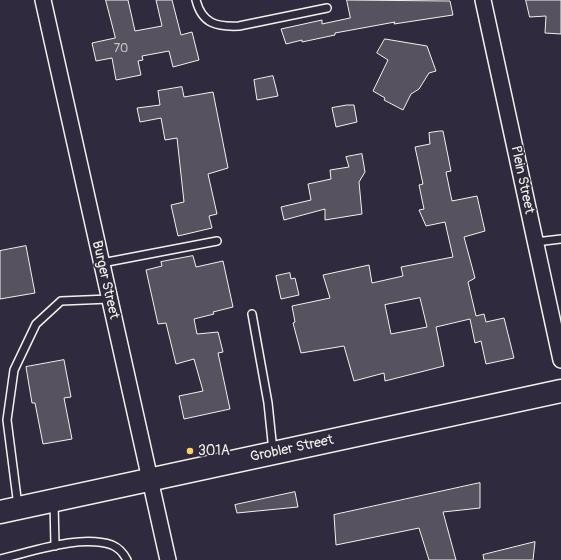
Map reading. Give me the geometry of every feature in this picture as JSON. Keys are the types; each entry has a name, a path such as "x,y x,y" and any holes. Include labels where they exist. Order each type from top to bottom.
{"main road":[{"name":"Grobler Street","path":"9,510 561,391"}],"street":[{"name":"Burger Street","path":"43,0 168,560"},
{"name":"Plein Street","path":"483,0 536,242 556,316 561,360"}],"lane":[{"path":"196,0 200,13 210,22 225,26 239,26 327,8"},
{"path":"536,242 561,240"},
{"path":"102,263 217,241"},
{"path":"9,510 7,420 14,370 36,324 61,301 110,299"},
{"path":"252,314 268,403 273,453"},
{"path":"54,501 55,546"},
{"path":"0,560 69,543 102,543 114,546 123,553 127,560"}],"building":[{"path":"106,0 128,0 135,31 162,26 156,0 172,0 181,35 192,32 199,60 173,67 169,51 142,56 143,60 138,61 141,75 116,80 112,58 96,61 92,43 115,38"},
{"path":"347,0 450,1 453,15 394,24 395,22 335,33 335,35 302,42 302,40 286,44 281,29 322,20 322,24 350,18"},
{"path":"526,0 561,0 561,34 545,33 546,16 530,17"},
{"path":"385,39 427,46 436,71 429,73 419,89 411,94 403,110 384,100 385,98 373,91 388,60 377,53"},
{"path":"273,76 278,96 257,100 254,80"},
{"path":"182,87 184,97 213,92 228,168 208,174 217,214 209,216 212,228 178,236 171,205 184,202 177,138 165,140 161,118 140,122 137,108 160,105 158,91"},
{"path":"354,105 357,122 336,127 332,108"},
{"path":"443,131 451,171 446,172 452,201 477,196 485,231 464,237 475,278 468,282 476,316 484,314 486,322 504,318 514,358 486,364 481,341 475,343 470,319 436,327 444,366 385,381 384,373 354,381 344,346 301,353 293,323 295,322 292,306 330,298 323,275 369,265 372,283 403,276 401,267 453,257 445,222 426,226 419,210 424,209 419,185 423,184 415,147 430,144 429,133","holes":["420,298 427,327 391,334 385,305"]},
{"path":"362,154 365,172 359,182 362,214 325,220 325,209 284,220 281,207 311,200 308,184 331,179 330,170 349,167 346,157"},
{"path":"26,246 35,293 0,299 0,251"},
{"path":"193,256 196,267 223,261 233,307 194,319 197,334 218,332 223,352 218,353 230,409 184,419 179,396 203,391 194,359 176,364 166,323 158,324 146,270 162,266 161,262"},
{"path":"290,273 291,279 295,278 299,295 281,299 276,276"},
{"path":"64,360 71,397 64,398 72,439 43,444 35,403 32,403 26,367"},
{"path":"480,483 480,508 443,512 456,560 429,560 419,528 336,545 334,515"},
{"path":"295,492 298,507 237,513 235,505"},
{"path":"535,542 533,560 484,560 483,555"}],"place":[{"name":"301A","path":"190,451"}]}
